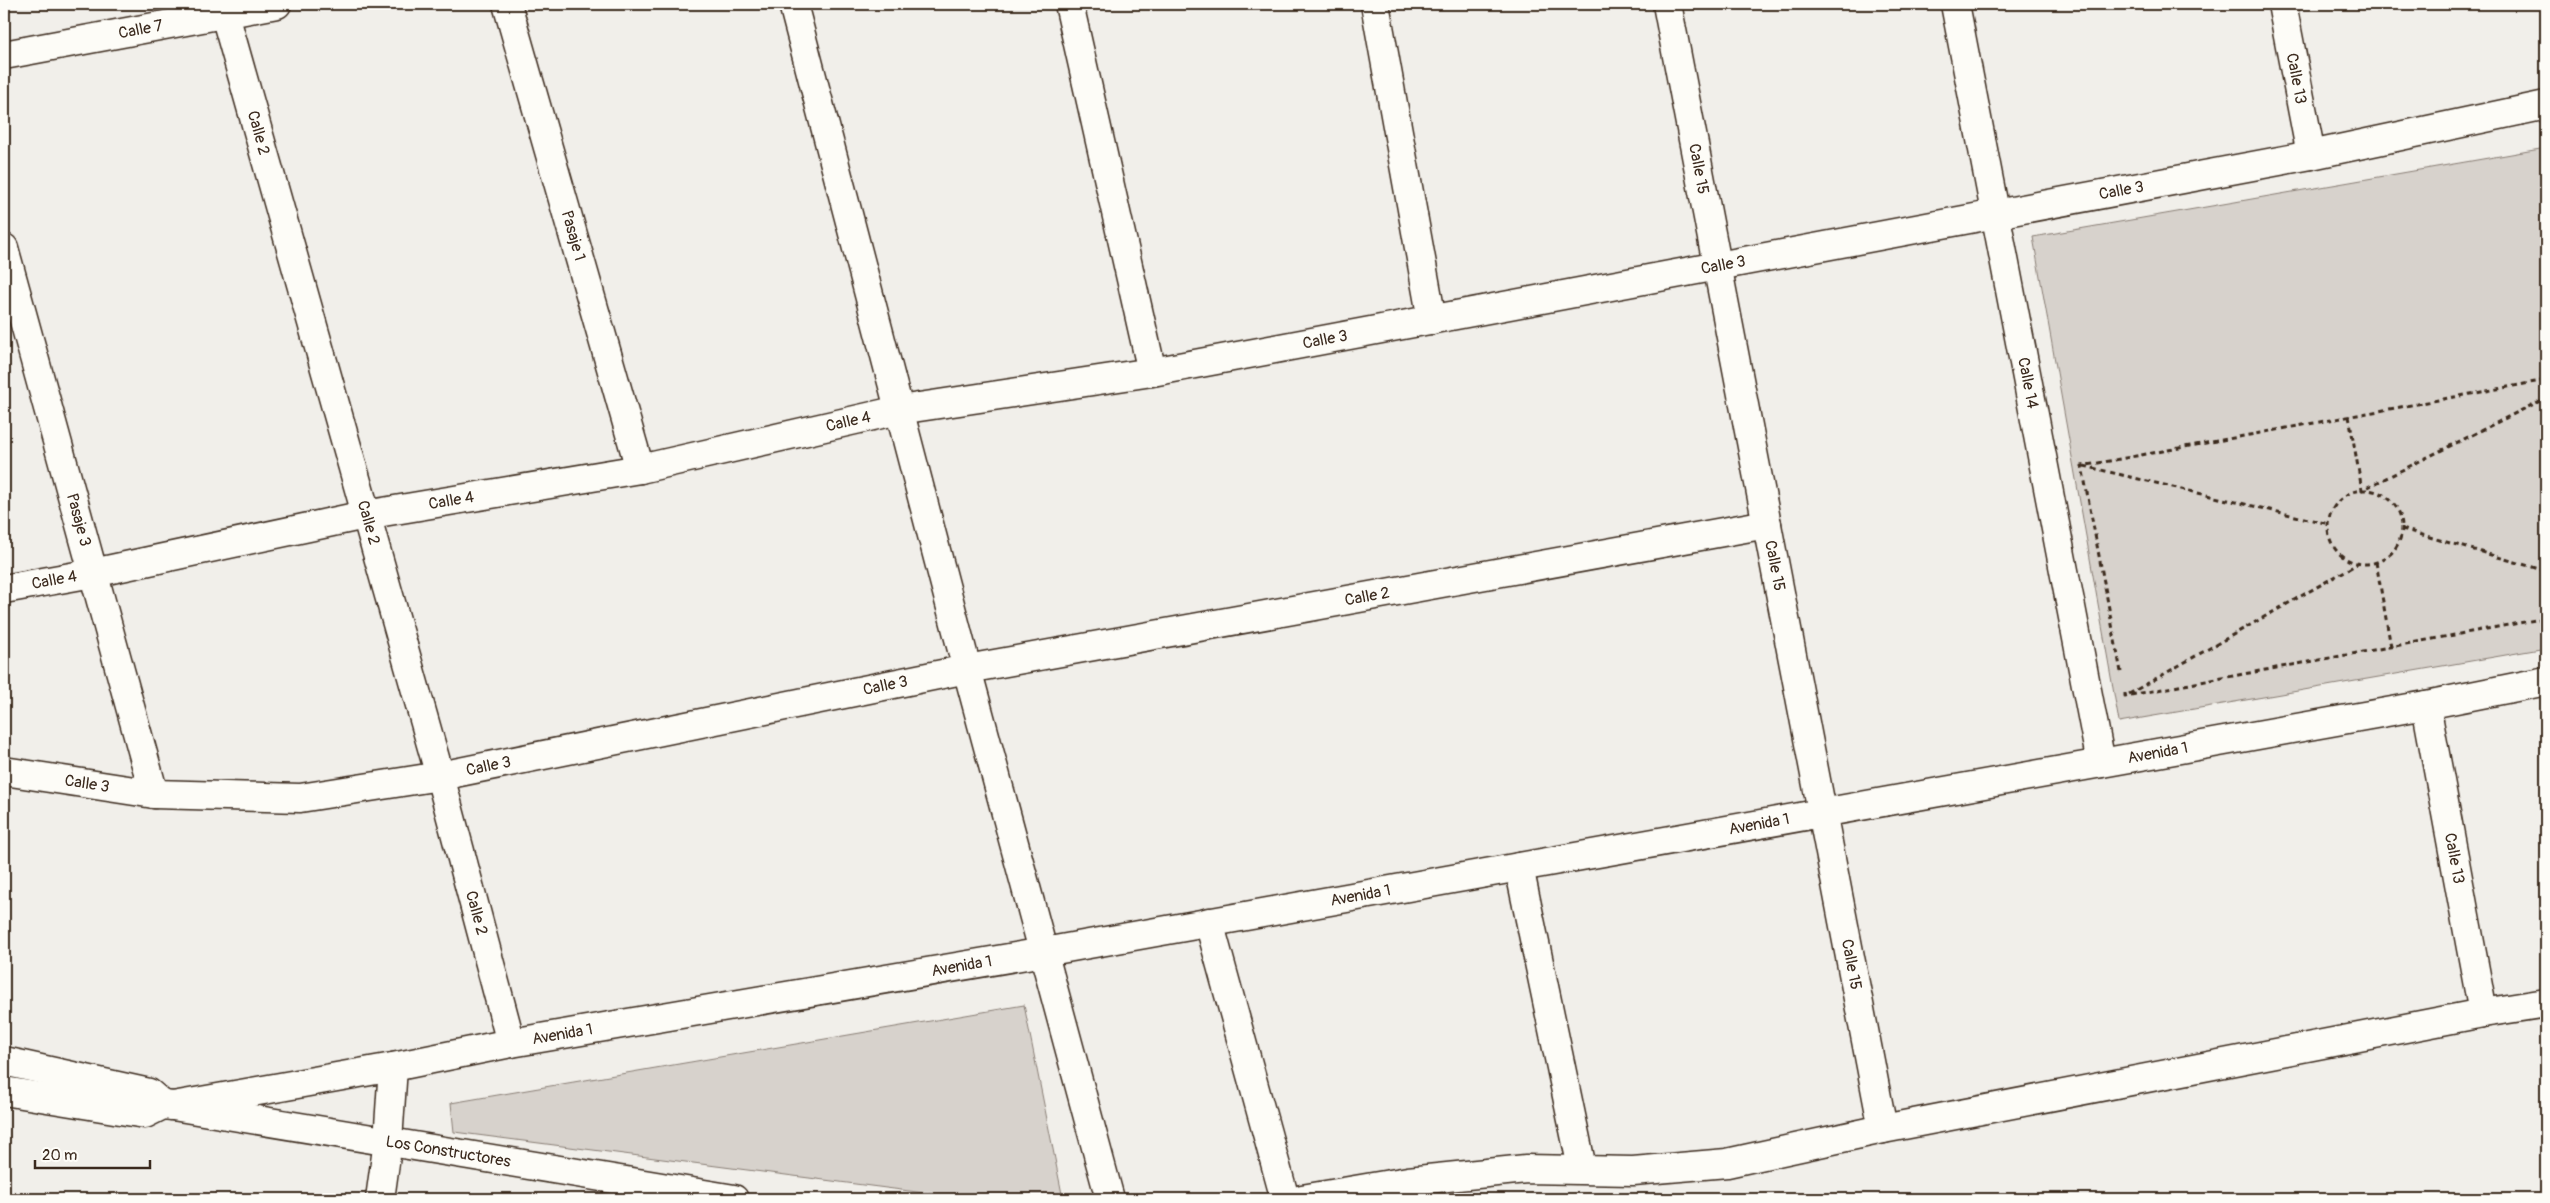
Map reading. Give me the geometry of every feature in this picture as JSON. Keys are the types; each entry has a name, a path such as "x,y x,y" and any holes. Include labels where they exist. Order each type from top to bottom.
{"street":[{"name":"Calle 7","path":"4,55 224,9 277,4"},
{"name":"Pasaje 1","path":"507,4 640,469"},
{"path":"793,4 967,669 1110,1199"},
{"path":"1069,4 1152,372"},
{"path":"1375,4 1432,320"},
{"name":"Calle 15","path":"1667,4 1883,1129"},
{"name":"Calle 14","path":"1955,4 2101,763"},
{"name":"Calle 13","path":"2282,4 2311,155"},
{"name":"Calle 2","path":"224,9 440,776 511,1043"},
{"name":"Calle 3","path":"899,410 1152,372 2311,155 2546,105"},
{"name":"Pasaje 3","path":"4,248 154,794"},
{"name":"Calle 4","path":"4,589 93,573 366,515 640,469 899,410"},
{"name":"Calle 2","path":"967,669 1767,524"},
{"name":"Calle 3","path":"4,771 154,794 300,798 440,776 967,669"},
{"name":"Avenida 1","path":"168,1106 393,1067 511,1043 1044,952 1520,867 2426,705 2546,681"},
{"name":"Calle 13","path":"2426,705 2483,1013"},
{"path":"1520,867 1582,1168"},
{"path":"1209,922 1285,1199"},
{"path":"1302,1199 1436,1178 1526,1169 1582,1168 1632,1171 1727,1163 1883,1129 2483,1013 2546,1003"},
{"name":"Los Constructores","path":"4,1062 149,1093 168,1106 388,1141 701,1197 734,1199"},
{"path":"380,1199 388,1141 393,1067"},
{"name":"Los Constructores","path":"4,1091 145,1114 168,1106"}],"path":[{"path":"2044,471 2082,466 2546,380"},
{"path":"2362,490 2386,496 2400,517 2402,529 2399,541 2392,552 2376,562 2359,563 2347,560 2338,553 2331,543 2329,524 2333,508 2341,499 2546,398"},
{"path":"2349,416 2362,490"},
{"path":"2082,466 2329,524"},
{"path":"2082,466 2122,677"},
{"path":"2402,529 2546,571"},
{"path":"2376,562 2392,647"},
{"path":"2122,704 2126,696 2359,563"},
{"path":"2126,696 2546,618"},
{"path":"2124,686 2126,696"}],"shaded area":[{"path":"2546,148 2546,648 2119,722 2033,237"},
{"path":"1024,1005 1063,1199 971,1199 454,1132 451,1103"}]}
